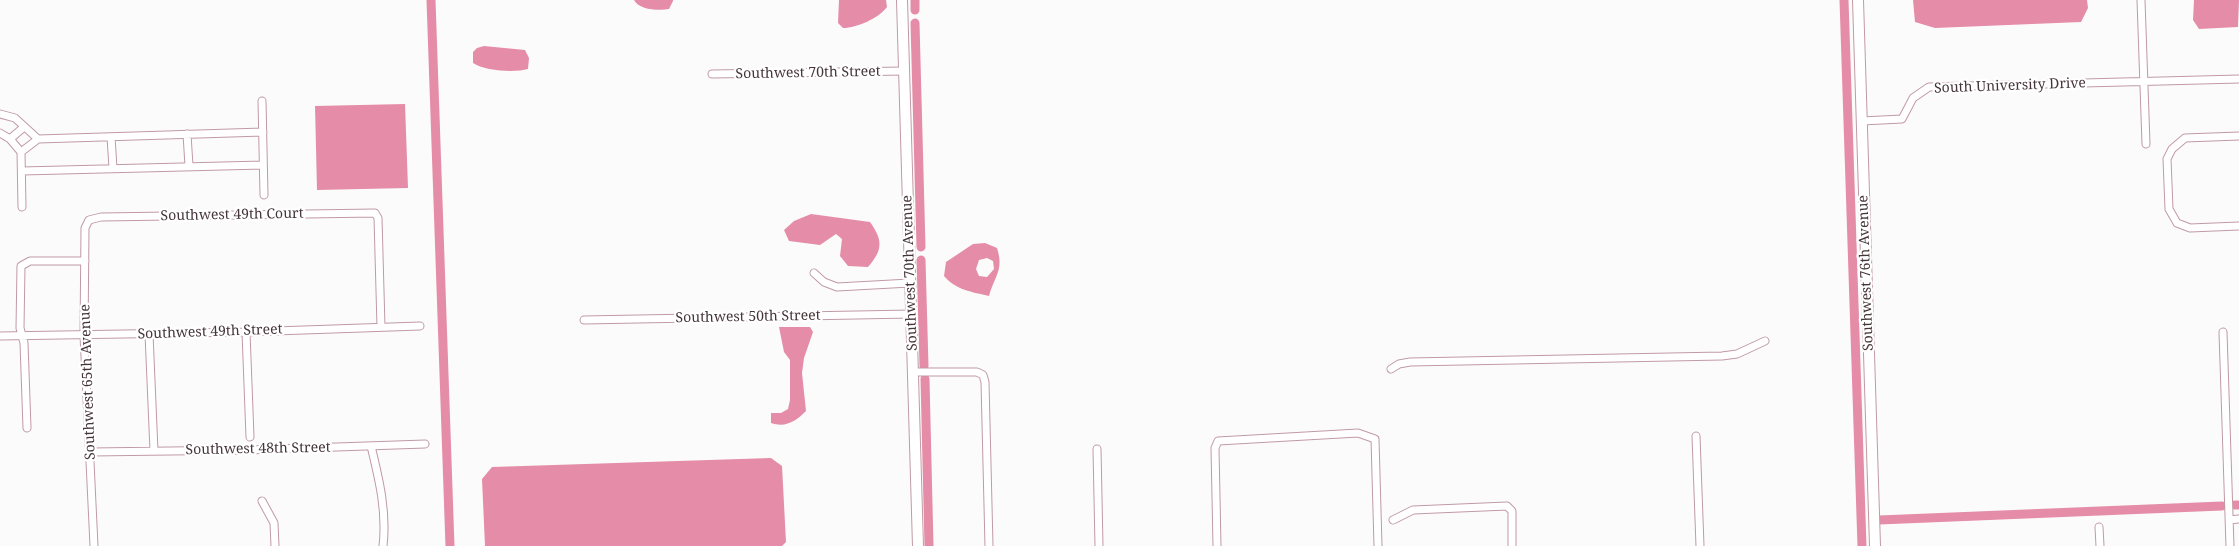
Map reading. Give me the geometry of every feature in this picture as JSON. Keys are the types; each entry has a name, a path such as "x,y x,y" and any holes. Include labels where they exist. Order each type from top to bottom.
{"street":[{"name":"Southwest 70th Avenue","path":"902,0 918,546"},
{"name":"Southwest 76th Avenue","path":"1858,0 1875,546"},
{"path":"2141,0 2146,144"},
{"name":"Southwest 70th Street","path":"712,74 904,71"},
{"name":"South University Drive","path":"1862,120 1902,119 1914,98 1929,88 2239,79"},
{"path":"262,101 264,195"},
{"path":"0,114 15,118 38,139"},
{"path":"10,139 24,127"},
{"path":"21,152 38,139 263,132"},
{"path":"0,133 10,139 21,152 22,207"},
{"path":"187,134 189,166"},
{"path":"2239,136 2185,138 2172,149 2167,159 2169,209 2178,223 2190,228 2239,226"},
{"path":"111,137 113,168"},
{"path":"22,171 263,165"},
{"name":"Southwest 49th Court","path":"89,220 101,217 375,214 378,218 380,327"},
{"name":"Southwest 65th Avenue","path":"89,220 85,228 84,335 94,546"},
{"path":"27,428 26,373 20,328 21,266 30,261 85,261"},
{"path":"814,273 824,282 837,287 910,283"},
{"name":"Southwest 50th Street","path":"584,320 911,314"},
{"name":"Southwest 49th Street","path":"0,336 246,332 420,326"},
{"path":"246,332 250,437"},
{"path":"2223,332 2230,546"},
{"path":"149,334 154,450"},
{"path":"1391,369 1399,364 1410,362 1722,356 1737,354 1765,341"},
{"path":"913,372 977,372 983,375 985,382 989,546"},
{"path":"1217,546 1215,448 1218,441 1358,433 1375,439 1378,546"},
{"path":"1696,436 1700,546"},
{"name":"Southwest 48th Street","path":"90,452 424,444"},
{"path":"371,446 385,518 383,546"},
{"path":"1097,449 1099,546"},
{"path":"262,501 274,523 275,546"},
{"path":"1393,520 1413,510 1508,506 1512,511 1512,546"},
{"path":"2229,520 2239,519"},
{"path":"2099,527 2100,546"}],"shaded area":[{"path":"634,0 673,1 669,9 660,10 645,8"},
{"path":"839,0 886,0 887,7 879,15 867,22 843,28 838,23"},
{"path":"1913,0 2087,0 2088,8 2081,22 1935,28 1915,22"},
{"path":"2194,0 2239,0 2238,27 2199,29 2193,20"},
{"path":"484,46 525,50 529,58 528,69 515,71 478,66 473,63 473,52 477,48"},
{"path":"405,104 408,188 317,190 315,106"},
{"path":"811,214 870,222 879,240 879,250 868,267 848,266 840,256 842,239 836,234 820,245 789,241 784,230 794,221"},
{"path":"985,243 997,248 1000,262 989,296 970,292 949,281 944,276 946,262 973,244","holes":["987,258 993,261 994,269 987,277 979,276 976,269 979,260"]},
{"path":"779,327 810,327 813,332 804,358 802,373 806,411 794,421 781,425 771,423 771,413 781,413 788,409 790,400 790,360 784,352"},
{"path":"771,458 782,466 786,542 782,546 485,546 482,479 492,467"}],"waterway":[{"path":"431,0 450,546"},
{"path":"915,0 915,10"},
{"path":"1844,0 1862,546"},
{"path":"915,23 921,247"},
{"path":"921,260 924,366"},
{"path":"925,379 929,546"},
{"path":"1879,520 2222,506"}]}
